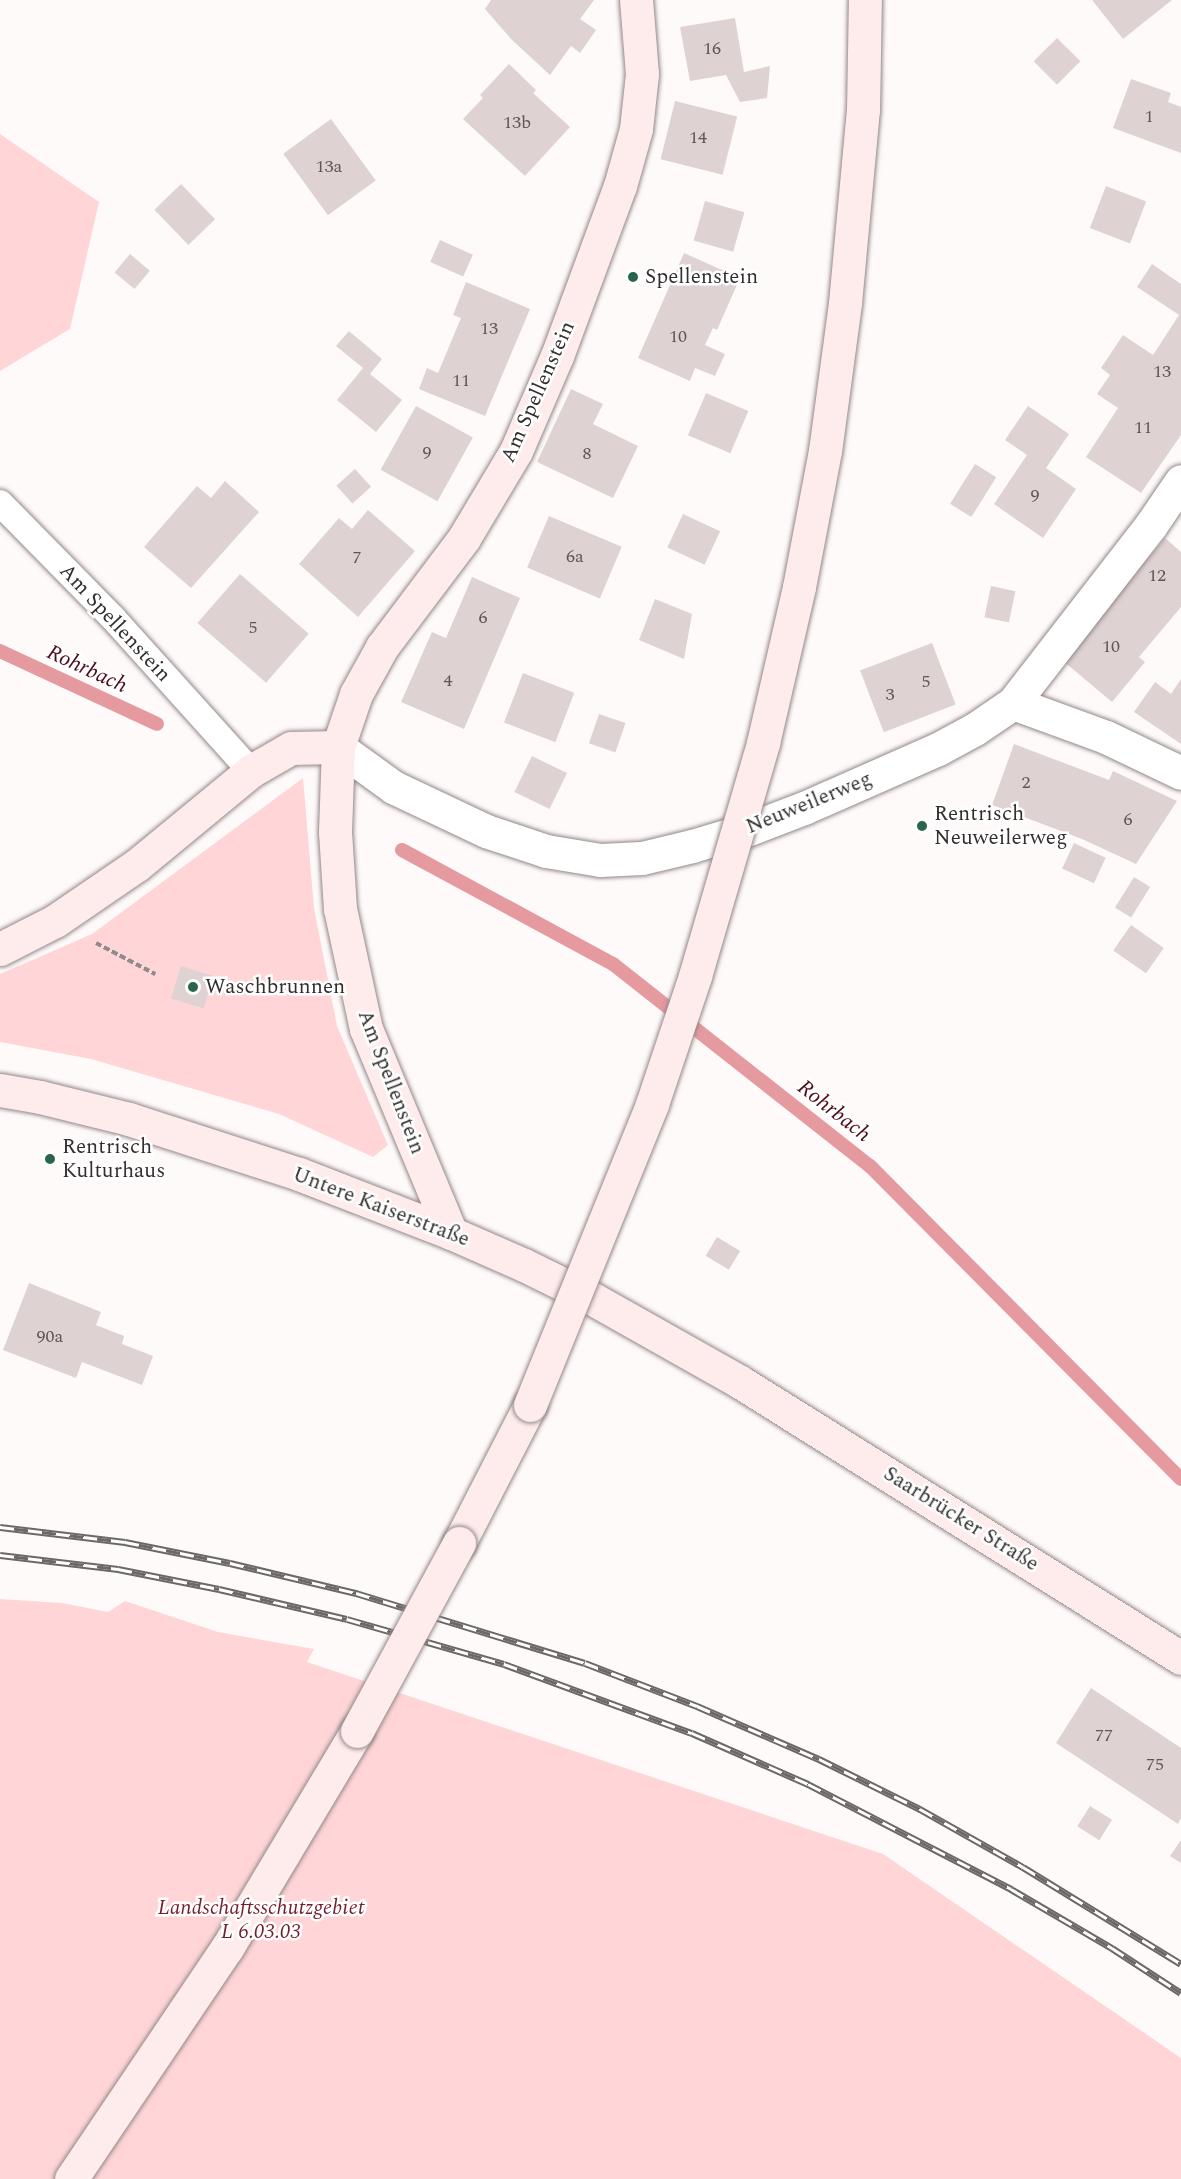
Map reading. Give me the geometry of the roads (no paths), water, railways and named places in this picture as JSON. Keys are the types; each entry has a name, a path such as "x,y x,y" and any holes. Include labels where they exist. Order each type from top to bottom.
{"main road":[{"name":"Am Spellenstein","path":"451,1233 366,1029 340,909 335,832 338,747 356,694 382,647 464,538 516,451 557,356 620,186 636,129 642,74 636,0"},
{"path":"71,2179 227,1948 357,1731 459,1543 530,1405 652,1104 698,965 763,743 799,587 825,451 845,303 863,110 865,0"},
{"path":"0,949 55,921 137,865 251,771 291,748 338,747"},
{"name":"Untere Kaiserstraße","path":"0,1090 40,1097 129,1119 299,1174 451,1233 591,1298 740,1382"},
{"name":"Saarbrücker Straße","path":"740,1382 1181,1658"}],"street":[{"name":"Neuweilerweg","path":"338,747 393,787 486,831 546,851 600,860 642,858 692,846 804,808 938,749 975,729 1013,703 1151,525 1181,481"},
{"path":"1013,703 1106,737 1181,772"}],"lane":[{"name":"Am Spellenstein","path":"0,503 113,618 251,771"}],"waterway":[{"name":"Rohrbach","path":"0,651 157,724"},
{"name":"Rohrbach","path":"402,850 613,964 870,1166 1181,1479"}],"railway":[{"path":"0,1527 125,1542 230,1563 356,1593 585,1663 697,1706 819,1759 920,1809 1023,1867 1181,1964"},
{"path":"0,1555 118,1569 219,1589 347,1619 504,1664 692,1733 808,1784 1011,1889 1112,1948 1181,1993"}],"place":[{"name":"Spellenstein","path":"633,277"},
{"name":"Rentrisch Neuweilerweg","path":"922,826"},
{"name":"Waschbrunnen","path":"193,987"},
{"name":"Rentrisch Kulturhaus","path":"50,1159"}],"park label":[{"name":"Landschaftsschutzgebiet L 6.03.03","path":"261,1920"}]}
